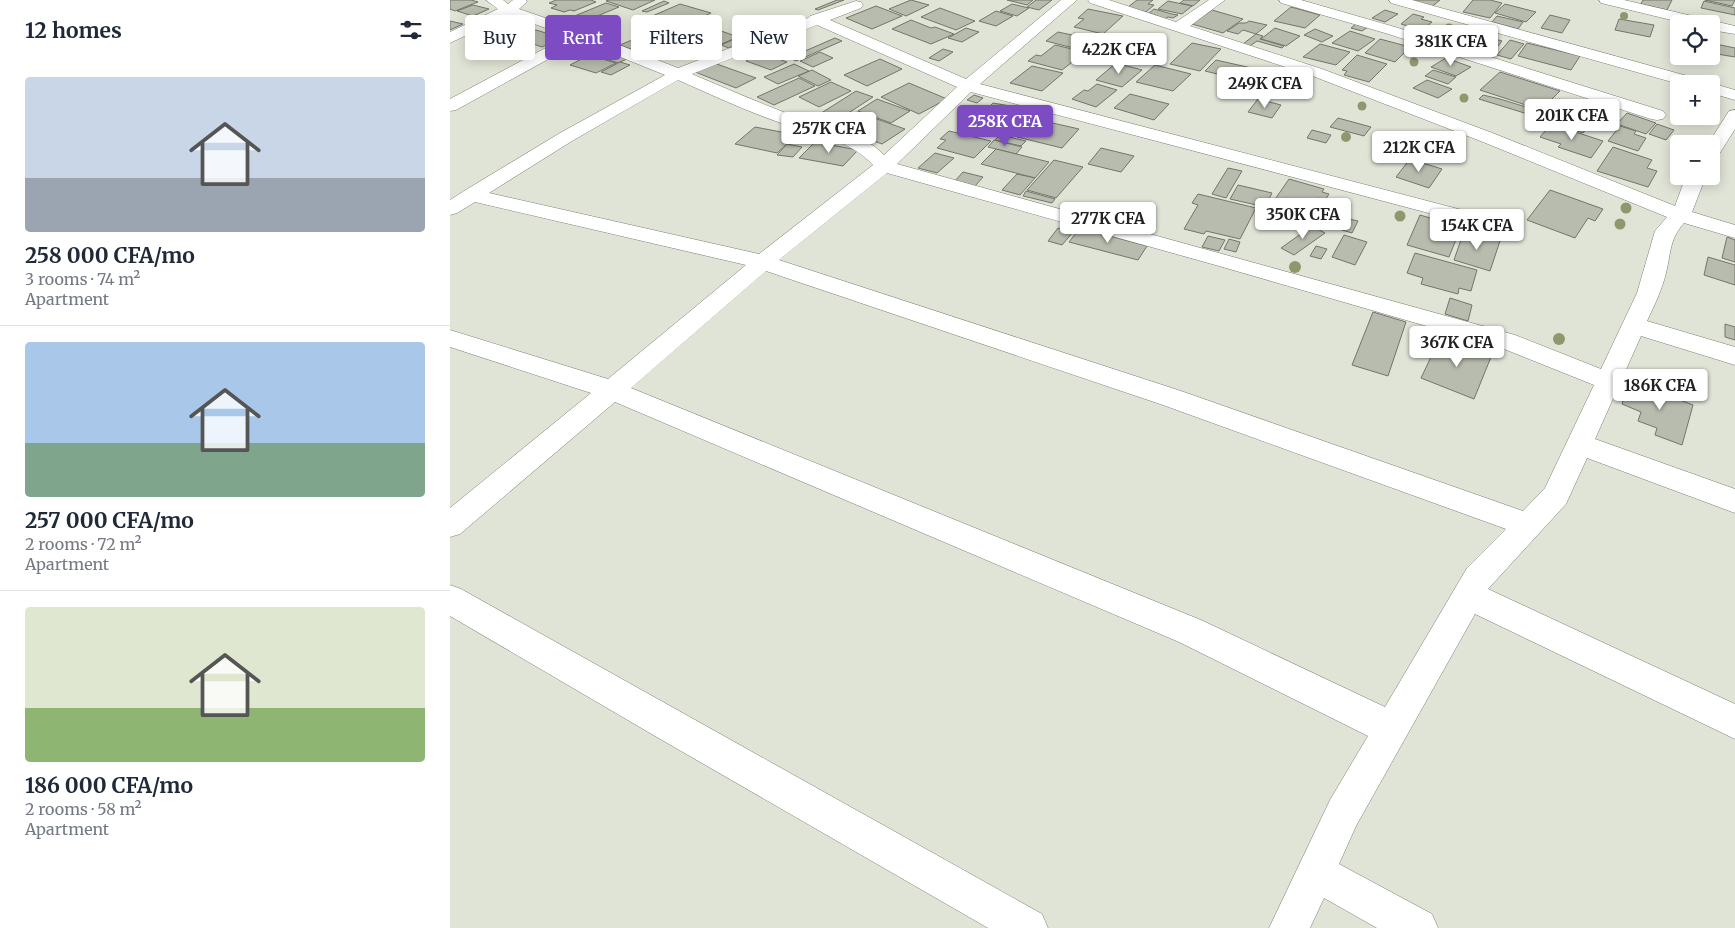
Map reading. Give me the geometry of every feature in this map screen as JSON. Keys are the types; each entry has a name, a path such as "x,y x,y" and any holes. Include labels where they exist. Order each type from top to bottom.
{"street":[{"path":"493,0 508,10 545,23"},
{"path":"450,38 508,10 524,0"},
{"path":"450,525 763,262 884,166 968,86 1070,0"},
{"path":"1095,0 1180,26 1342,82 1489,138 1680,215 1735,232"},
{"path":"1180,26 1218,0"},
{"path":"1286,0 1390,30 1540,80 1657,115"},
{"path":"1396,0 1670,77"},
{"path":"1606,0 1670,15"},
{"path":"450,209 566,137 678,74 856,4"},
{"path":"815,19 968,86 1455,214"},
{"path":"1720,27 1735,30"},
{"path":"621,51 776,116 852,140 875,154 884,166 1227,260 1352,298 1507,341 1608,381"},
{"path":"450,106 545,55"},
{"path":"1720,91 1735,95"},
{"path":"1720,141 1725,129 1735,114"},
{"path":"1289,928 1343,813 1478,578 1556,496 1656,273 1659,249 1665,231 1680,215 1693,185"},
{"path":"470,195 763,262 1172,398 1529,525"},
{"path":"1633,325 1735,356"},
{"path":"450,338 612,390 1190,631 1392,729"},
{"path":"1580,444 1735,502"},
{"path":"1468,595 1735,722"},
{"path":"450,599 1028,928"},
{"path":"1314,872 1418,928"}],"building":[{"path":"450,0 478,2 455,11 450,9"},
{"path":"556,0 591,0 596,2 574,11 564,12 551,8 557,5 549,3"},
{"path":"655,0 633,10 606,1"},
{"path":"837,0 844,0 818,10 815,9"},
{"path":"911,0 929,5 906,16 889,9"},
{"path":"1007,0 1033,0 1027,5"},
{"path":"1036,0 1052,0 1039,10 1027,7"},
{"path":"1137,0 1153,0 1148,4 1154,5 1146,12 1128,7"},
{"path":"1184,0 1200,0 1193,6 1180,3"},
{"path":"1406,0 1440,0 1430,8"},
{"path":"1473,0 1490,0 1502,3 1490,18 1463,12"},
{"path":"1643,0 1672,0 1667,10 1641,4"},
{"path":"1705,0 1735,0 1732,6"},
{"path":"664,1 669,3 647,12 642,11"},
{"path":"1168,1 1192,6 1182,14 1158,9"},
{"path":"1704,1 1735,8 1735,15 1701,8"},
{"path":"606,3 619,7 600,15 577,15"},
{"path":"680,4 711,13 707,15 655,15"},
{"path":"1012,4 1029,8 1017,16 1000,11"},
{"path":"1505,4 1536,12 1526,22 1495,13"},
{"path":"473,5 489,9 475,15 457,11"},
{"path":"876,6 902,16 872,29 846,18"},
{"path":"1291,7 1320,15 1305,28 1274,21"},
{"path":"940,8 975,21 956,30 921,17"},
{"path":"1088,9 1123,16 1103,34 1074,27 1084,19 1078,18"},
{"path":"1154,9 1178,15 1163,20 1155,18 1158,16 1149,13"},
{"path":"1212,10 1243,19 1223,33 1192,24"},
{"path":"1385,10 1398,14 1385,22 1372,18"},
{"path":"996,11 1013,16 996,26 979,21"},
{"path":"1413,14 1424,17 1421,19 1432,22 1422,30 1401,24"},
{"path":"1550,15 1570,20 1562,33 1541,28"},
{"path":"1497,16 1523,22 1518,29 1492,22"},
{"path":"1619,19 1654,25 1650,37 1615,30"},
{"path":"911,20 954,34 931,44 892,29"},
{"path":"450,21 463,24 450,30"},
{"path":"1249,21 1267,25 1256,34 1243,30 1238,34 1227,31 1239,23"},
{"path":"1356,24 1368,27 1362,31 1351,28"},
{"path":"966,28 979,32 962,42 948,38"},
{"path":"1275,28 1300,36 1286,46 1261,39"},
{"path":"1315,29 1333,36 1322,42 1304,35"},
{"path":"535,30 545,33 545,46 542,47 535,45"},
{"path":"722,31 732,35 732,40 722,44"},
{"path":"1350,31 1375,39 1358,51 1332,43"},
{"path":"1058,32 1072,35 1074,33 1098,39 1085,51 1046,41"},
{"path":"1473,33 1502,41 1494,51 1464,43"},
{"path":"1256,34 1263,36 1260,39 1284,46 1282,48 1257,41 1250,46 1243,44"},
{"path":"1436,36 1447,39 1450,36 1462,39 1454,47 1431,41"},
{"path":"835,38 842,41 806,57 806,51"},
{"path":"1106,39 1154,51 1144,60 1095,48"},
{"path":"1380,39 1410,47 1395,62 1365,53"},
{"path":"631,40 631,49 621,45"},
{"path":"732,40 732,47 729,48 722,45"},
{"path":"1510,40 1524,44 1511,59 1497,55"},
{"path":"1192,43 1221,49 1200,71 1170,64"},
{"path":"1527,43 1580,56 1571,70 1518,56"},
{"path":"1320,44 1350,52 1336,65 1303,57"},
{"path":"1055,45 1085,52 1062,70 1028,61 1036,55 1041,56"},
{"path":"1720,45 1735,48 1735,57 1720,54"},
{"path":"943,49 953,52 939,61 929,58"},
{"path":"820,52 833,58 813,67 800,61 806,60"},
{"path":"1357,55 1387,64 1369,82 1344,75 1347,71 1342,70"},
{"path":"621,57 627,59 618,63 609,60 621,60"},
{"path":"1446,58 1471,67 1456,76 1431,67"},
{"path":"880,59 902,69 867,86 844,75"},
{"path":"580,60 606,60 616,63 596,73 570,65"},
{"path":"781,60 787,62 771,70 746,61"},
{"path":"1216,60 1256,69 1246,81 1205,71"},
{"path":"620,62 630,65 611,75 601,72"},
{"path":"714,63 756,78 736,88 695,72"},
{"path":"1116,63 1142,70 1122,87 1096,80"},
{"path":"794,64 809,71 778,84 764,77"},
{"path":"1155,65 1191,74 1173,91 1136,82"},
{"path":"1032,66 1063,73 1042,91 1010,83"},
{"path":"812,70 831,80 818,86 798,76"},
{"path":"1433,70 1456,77 1448,84 1425,76"},
{"path":"1500,72 1560,91 1541,110 1480,90"},
{"path":"799,78 815,86 774,105 757,97"},
{"path":"1427,80 1452,89 1438,98 1413,88"},
{"path":"831,82 851,91 819,107 799,97"},
{"path":"909,83 947,99 919,114 881,97"},
{"path":"1097,84 1117,90 1096,107 1072,99 1084,90 1088,91"},
{"path":"856,91 873,97 833,123 815,117"},
{"path":"1130,94 1169,104 1154,120 1114,108"},
{"path":"974,95 983,98 977,103 967,100"},
{"path":"1483,95 1539,111 1534,116 1479,99"},
{"path":"877,99 910,111 891,123 858,111"},
{"path":"1258,99 1281,105 1272,118 1248,112"},
{"path":"1559,99 1577,104 1578,102 1605,110 1593,126 1548,112"},
{"path":"993,103 1022,108 1010,123 979,117"},
{"path":"1026,107 1040,110 1034,116 1020,113"},
{"path":"857,112 905,129 882,144 833,126"},
{"path":"1627,113 1656,123 1646,134 1617,124"},
{"path":"1020,115 1031,118 1013,137 1001,134"},
{"path":"1605,115 1614,118 1607,125 1599,122"},
{"path":"1548,116 1587,128 1583,133 1544,120"},
{"path":"1338,118 1371,127 1364,136 1330,127"},
{"path":"1035,119 1079,129 1062,148 1017,137"},
{"path":"1551,124 1603,141 1591,158 1558,147 1561,144 1540,137"},
{"path":"1657,124 1674,130 1666,140 1649,134"},
{"path":"1620,126 1636,131 1634,134 1646,138 1638,151 1608,141"},
{"path":"755,127 797,135 777,153 735,144"},
{"path":"1312,130 1331,135 1326,143 1307,138"},
{"path":"949,131 991,141 974,158 937,148 946,140 940,139"},
{"path":"1000,135 1026,141 1021,146 995,140"},
{"path":"994,140 1022,147 1016,154 988,147"},
{"path":"815,142 858,150 843,166 799,158"},
{"path":"787,144 802,147 793,157 777,155"},
{"path":"1613,147 1652,160 1647,168 1657,171 1648,187 1597,171"},
{"path":"1101,148 1134,156 1121,172 1088,164"},
{"path":"996,149 1049,162 1035,178 981,164"},
{"path":"935,153 954,158 937,173 918,168"},
{"path":"1410,159 1442,169 1429,188 1396,177"},
{"path":"1054,160 1083,167 1056,198 1027,190"},
{"path":"1228,168 1242,171 1226,198 1212,194"},
{"path":"963,172 983,177 975,186 955,181"},
{"path":"1017,174 1035,178 1020,195 1002,190"},
{"path":"1289,179 1324,189 1322,192 1329,194 1325,200 1318,198 1315,203 1312,202 1302,217 1269,208"},
{"path":"1238,185 1272,193 1265,207 1230,199"},
{"path":"1550,190 1603,209 1595,221 1588,218 1575,238 1527,220"},
{"path":"1026,191 1055,199 1052,203 1023,196"},
{"path":"1198,194 1256,208 1240,239 1206,231 1204,234 1184,229 1198,205 1192,203"},
{"path":"1318,204 1340,210 1333,222 1312,216"},
{"path":"1420,215 1461,227 1449,257 1407,245"},
{"path":"1345,218 1358,221 1352,233 1339,229"},
{"path":"1312,226 1325,233 1294,255 1281,248"},
{"path":"1058,228 1073,232 1062,245 1048,241"},
{"path":"1080,228 1147,246 1138,260 1069,242"},
{"path":"1464,231 1500,241 1490,271 1454,260"},
{"path":"1344,235 1367,242 1355,265 1332,257"},
{"path":"1208,236 1225,240 1219,251 1202,247"},
{"path":"1727,237 1735,240 1735,262 1722,258"},
{"path":"1229,239 1240,242 1236,252 1224,249"},
{"path":"1316,246 1327,249 1321,259 1310,256"},
{"path":"1415,253 1477,270 1471,291 1459,288 1458,294 1421,284 1423,278 1407,273"},
{"path":"1708,257 1735,265 1735,285 1704,275"},
{"path":"1450,298 1472,305 1468,321 1445,314"},
{"path":"1373,312 1406,322 1388,376 1352,365"},
{"path":"1725,324 1735,327 1735,340 1725,337"},
{"path":"1440,338 1491,357 1474,399 1421,378"},
{"path":"1630,380 1693,405 1682,445 1655,435 1657,428 1638,421 1641,412 1622,404"}]}
